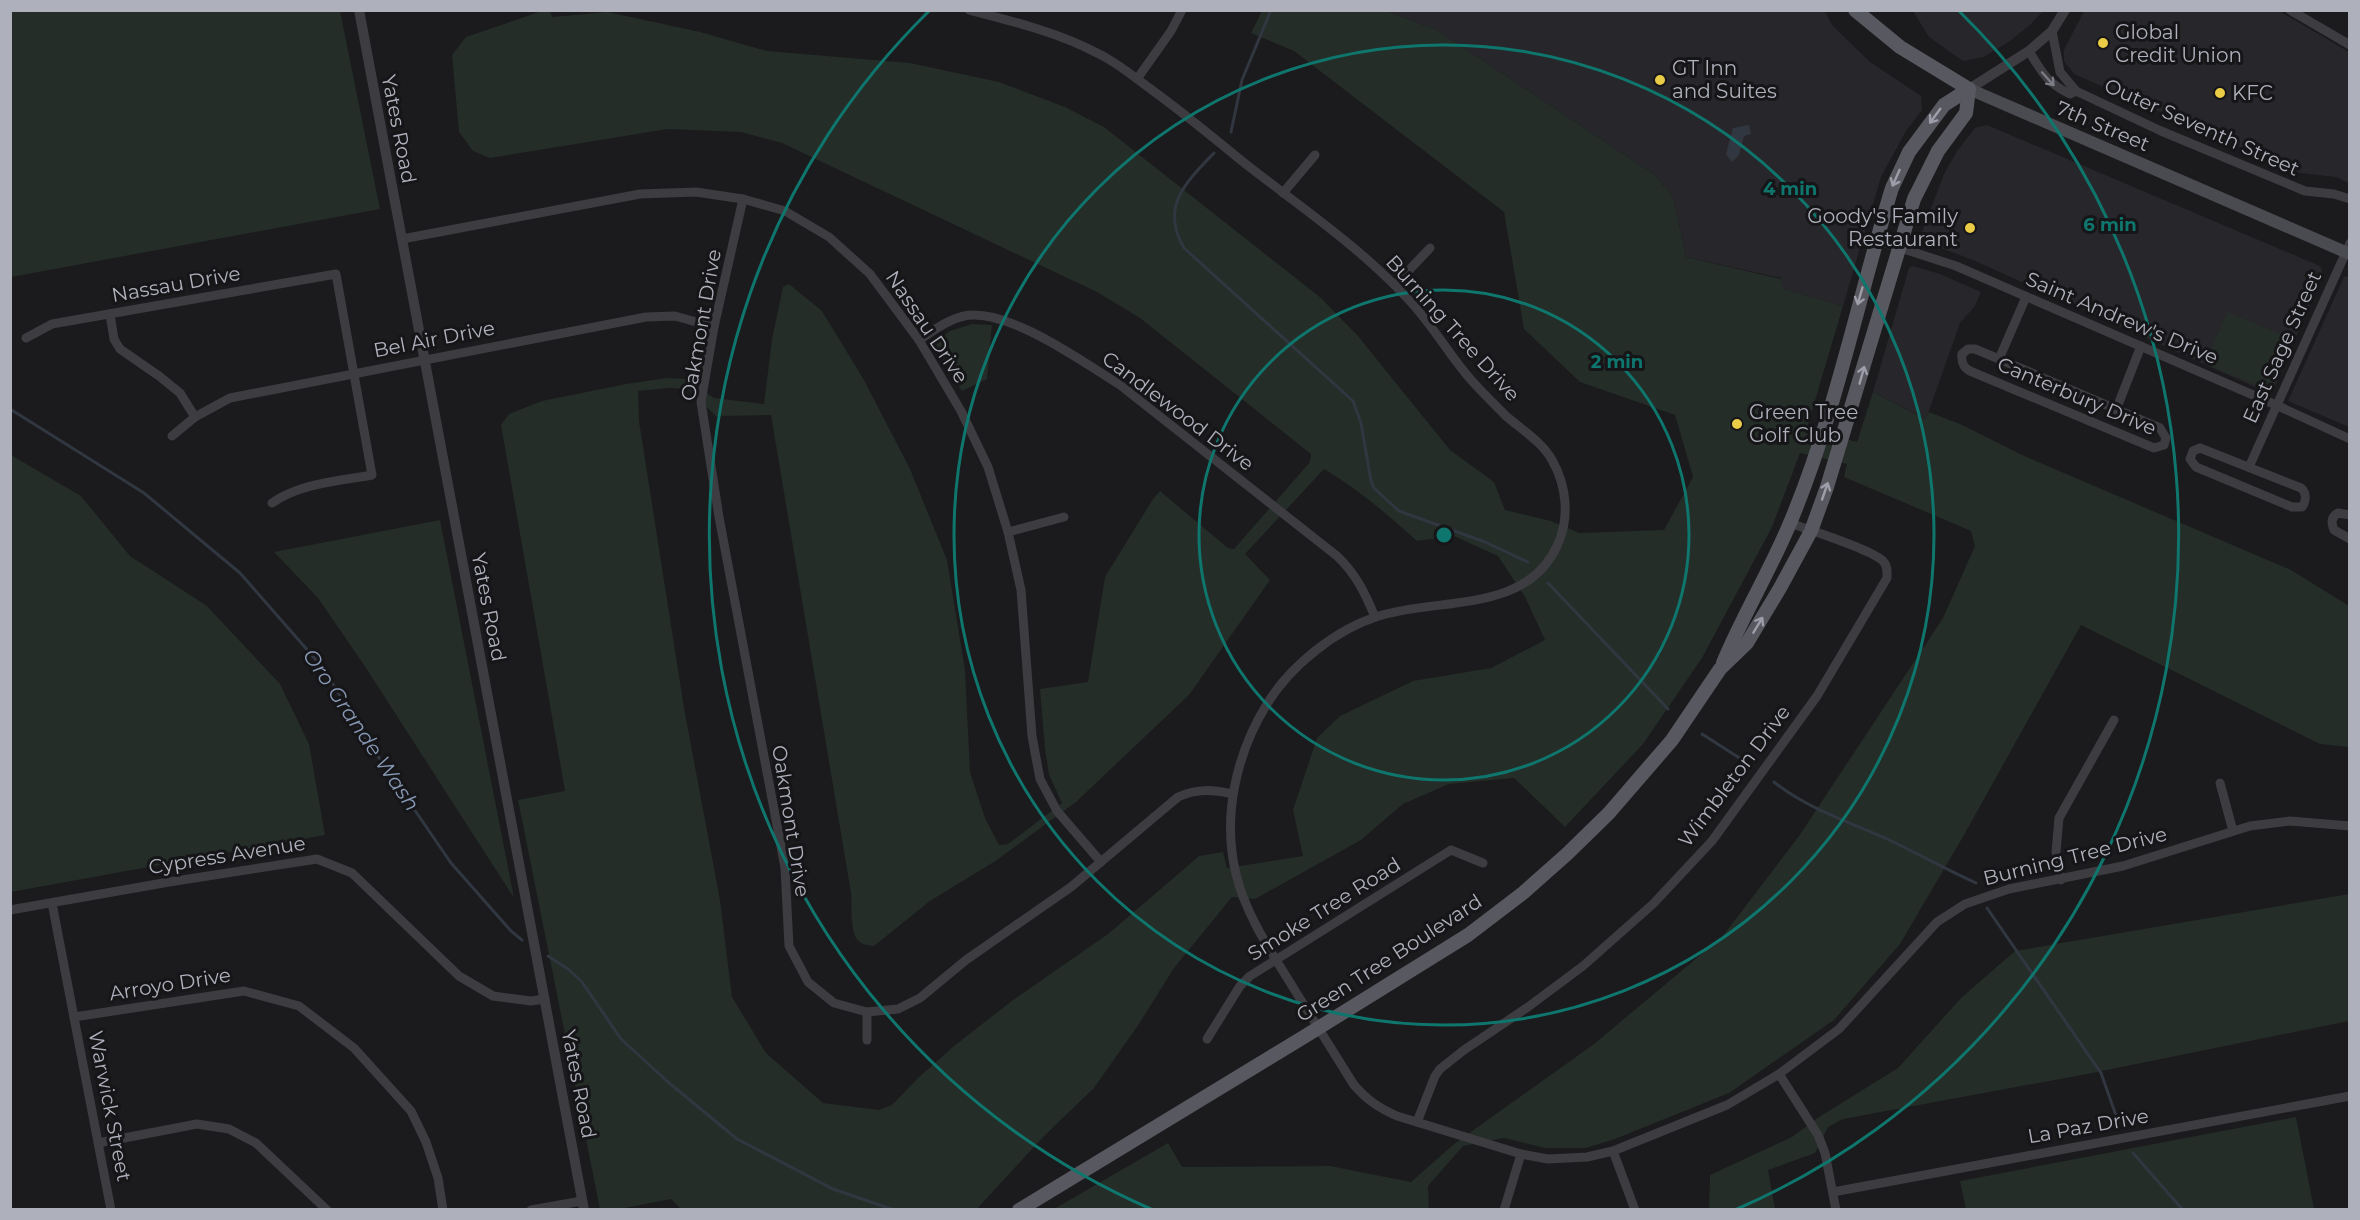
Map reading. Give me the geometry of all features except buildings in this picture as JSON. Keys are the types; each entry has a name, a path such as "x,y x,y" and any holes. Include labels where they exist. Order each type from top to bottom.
{"main road":[{"name":"7th Street","path":"1855,10 1900,47 1969,89 2348,249"},
{"name":"Green Tree Boulevard","path":"1019,1209 1318,1028 1468,934 1523,893 1568,854 1609,813 1672,740 1720,669 1737,629 1790,523 1818,444 1892,188 1909,152 1944,105 1969,89"},
{"name":"Green Tree Boulevard","path":"1720,669 1747,643 1811,531 1857,391 1914,199 1938,151 1966,113 1969,89"}],"street":[{"name":"Yates Road","path":"358,10 583,1205"},
{"name":"Burning Tree Drive","path":"969,10 1059,37 1100,54 1137,79 1379,269 1424,316 1449,354 1472,381 1504,414 1542,446 1552,459 1562,480 1566,514 1558,544 1534,578 1500,595 1402,610 1375,617 1335,637 1301,663 1272,695 1248,739 1233,794 1231,827 1236,875 1249,911 1275,958 1354,1085 1378,1108 1521,1154 1565,1160 1613,1151 1727,1105 1779,1074 1839,1029 1937,922 1951,912 1986,895 2123,866 2233,831 2273,822 2290,821 2349,826"},
{"path":"1137,79 1171,32 1182,10"},
{"path":"1969,89 2029,51 2052,31 2065,10"},
{"path":"2290,10 2349,45"},
{"path":"2052,31 2060,72 2076,91"},
{"name":"Outer Seventh Street","path":"2029,51 2043,74 2056,87 2070,94 2076,91 2161,131 2305,191 2334,194 2349,199"},
{"path":"1283,193 1315,155"},
{"name":"Nassau Drive","path":"402,239 640,194 696,192 743,199 785,210 829,237 870,274 919,340 961,411 988,468 1008,532 1021,590 1032,736 1040,779 1057,811 1101,862"},
{"name":"Oakmont Drive","path":"743,199 714,327 701,402 719,518 785,868 789,946 808,982 834,1003 867,1012 898,1009 920,998 966,960 1039,910 1101,862 1178,797 1191,791 1205,789 1233,794"},
{"name":"Saint Andrew's Drive","path":"1876,240 1956,266 2349,439"},
{"path":"1395,285 1430,248"},
{"name":"East Sage Street","path":"2249,467 2348,249"},
{"name":"Nassau Drive","path":"26,339 52,324 336,274 354,373"},
{"name":"Canterbury Drive","path":"1999,359 2026,297"},
{"path":"110,314 114,339 120,350 180,393 195,417"},
{"name":"Bel Air Drive","path":"172,436 195,417 230,398 354,373 646,318 675,316 714,327"},
{"name":"Candlewood Drive","path":"919,340 953,320 966,316 994,316 1029,332 1096,370 1120,385 1337,556 1351,569 1363,587 1375,617"},
{"name":"Canterbury Drive","path":"2116,410 2141,346"},
{"name":"Canterbury Drive","path":"1972,349 1999,359 2160,428 2166,438 2164,445 2154,448 1965,368 1961,358 1965,351 1972,349"},
{"path":"272,502 285,494 304,488 372,475 354,373"},
{"path":"2200,448 2249,467 2301,488 2305,495 2304,504 2301,507 2292,507 2196,467 2190,459 2193,451 2200,448"},
{"path":"2349,515 2338,513 2332,522 2334,530 2349,539"},
{"path":"1008,532 1064,517"},
{"name":"Wimbleton Drive","path":"1417,1122 1435,1076 1447,1062 1528,1007 1582,966 1660,896 1712,841 1817,696 1887,578 1888,569 1883,561 1870,553 1790,523"},
{"path":"2061,880 2056,852 2060,818 2115,720"},
{"path":"2220,783 2233,831"},
{"name":"Smoke Tree Road","path":"1207,1039 1240,986 1275,958 1451,850 1483,863"},
{"name":"Cypress Avenue","path":"10,910 317,859 352,873 459,976 493,996 531,1001 545,999"},
{"name":"Warwick Street","path":"52,903 111,1209"},
{"name":"Arroyo Drive","path":"74,1017 244,991 299,1006 354,1047 411,1111 426,1142 438,1178 443,1209"},
{"path":"867,1012 867,1040"},
{"path":"1779,1074 1818,1135 1825,1153 1836,1209"},
{"name":"La Paz Drive","path":"1833,1192 2349,1096"},
{"path":"98,1143 197,1124 229,1129 256,1143 327,1209"},
{"path":"1613,1151 1635,1209"},
{"path":"1504,1209 1521,1154"},
{"path":"531,1209 583,1205"}],"shaded area":[{"path":"11,10 340,11 380,209 11,277"},
{"path":"550,11 552,17 608,12 700,32 767,51 910,63 999,82 1065,107 1104,127 1321,298 1358,336 1450,450 1494,482 1505,510 1551,521 1579,533 1664,530 1693,477 1675,415 1580,382 1524,329 1504,212 1294,51 1251,33 1262,11 1387,11 1437,30 1655,175 1673,197 1686,257 1781,279 1783,289 1843,306 1807,428 1857,442 1873,392 1925,419 1929,412 1960,424 2022,455 2291,570 2349,606 2349,747 2320,744 2081,625 1964,835 1900,944 1834,1020 1729,1093 1615,1139 1586,1148 1545,1148 1504,1138 1463,1146 1428,1186 1429,1209 1054,1209 1168,1143 1182,1167 1330,1166 1411,1182 1454,1144 1594,1044 1722,937 1799,836 1943,618 1975,546 1971,531 1844,477 1847,464 1800,453 1772,527 1702,658 1643,744 1565,827 1514,778 1449,784 1403,804 1361,840 1255,899 1232,897 1174,968 1139,1024 1094,1088 1043,1137 977,1209 682,1210 671,1199 620,1209 600,1209 518,800 565,791 501,425 509,414 542,401 667,378 686,379 714,398 764,404 772,339 783,287 789,284 822,311 864,380 910,469 947,560 965,670 970,772 985,818 999,845 1008,844 1062,803 1049,775 1040,689 1088,682 1105,577 1153,499 1160,491 1228,548 1234,549 1310,462 1311,454 1140,318 1097,292 782,143 741,132 668,129 490,158 473,151 459,132 452,55 466,37 539,12","holes":["688,389 716,416 771,415 851,893 853,928 856,938 864,944 874,946 930,901 997,860 1076,802 1189,695 1270,580 1245,554 1324,469 1372,502 1417,541 1454,536 1498,556 1525,597 1545,640 1491,668 1413,681 1340,716 1317,738 1293,810 1303,856 1227,868 1223,852 1199,856 1108,934 1013,1000 954,1046 892,1105 879,1110 823,1103 766,1053 732,997 720,900 684,708 639,421 638,391"]},
{"path":"1387,11 1825,11 1832,25 1870,62 1921,96 1922,110 1906,131 1881,177 1843,306 1782,289 1781,278 1686,257 1673,197 1655,175 1437,30"},
{"path":"1913,11 2043,11 2010,41 1984,57 1963,61 1929,37"},
{"path":"2084,11 2279,11 2349,52 2349,183 2336,177 2300,173 2074,74 2064,61 2064,50"},
{"path":"1749,125 1751,134 1744,136 1739,155 1732,162 1726,154 1733,128"},
{"path":"1987,125 2320,266 2323,273 2274,389 2266,392 1973,260 1925,242 1922,232 1944,174 1957,151 1975,128"},
{"path":"1913,266 1940,274 1981,292 1975,306 1960,323 1926,419 1873,392 1909,268"},
{"path":"2350,276 2349,427 2288,401 2344,277"},
{"path":"2227,312 2295,340 2271,391 2205,364"},
{"path":"972,324 992,325 987,379 962,391 937,350 936,341 950,331"},
{"path":"11,455 81,496 130,556 207,606 280,684 309,744 325,835 11,892"},
{"path":"440,520 514,898 366,668 318,598 274,552"},
{"path":"2349,894 2349,1021 2087,1074 1843,1119 1828,1127 1815,1153 1768,1170 1775,1209 1709,1210 1710,1175 1792,1137 1819,1117 1898,1068 1961,998 2015,951"},
{"path":"2296,1117 2314,1209 1966,1209 1960,1181"}],"waterway":[{"path":"1231,132 1242,80 1271,10"},
{"path":"1214,153 1185,185 1175,208 1174,220 1184,248 1353,401 1361,423 1371,481 1374,488 1399,511 1485,542 1528,562"},
{"name":"Oro Grande Wash","path":"10,409 144,493 240,573 324,669 362,733 451,863 511,931 522,940"},
{"path":"1548,583 1668,709"},
{"path":"1702,734 1752,766"},
{"path":"1774,782 1813,807 1885,838 1976,883"},
{"path":"1987,908 2101,1073 2119,1124"},
{"name":"Oro Grande Wash","path":"548,956 568,969 582,982 621,1039 668,1082 737,1139 833,1189 894,1210"},
{"path":"2133,1153 2183,1210"}],"place":[{"name":"Global Credit Union","path":"2103,43"},
{"name":"GT Inn and Suites","path":"1660,80"},
{"name":"KFC","path":"2220,93"},
{"name":"Goody's Family Restaurant","path":"1970,228"},
{"name":"Green Tree Golf Club","path":"1737,424"}]}
